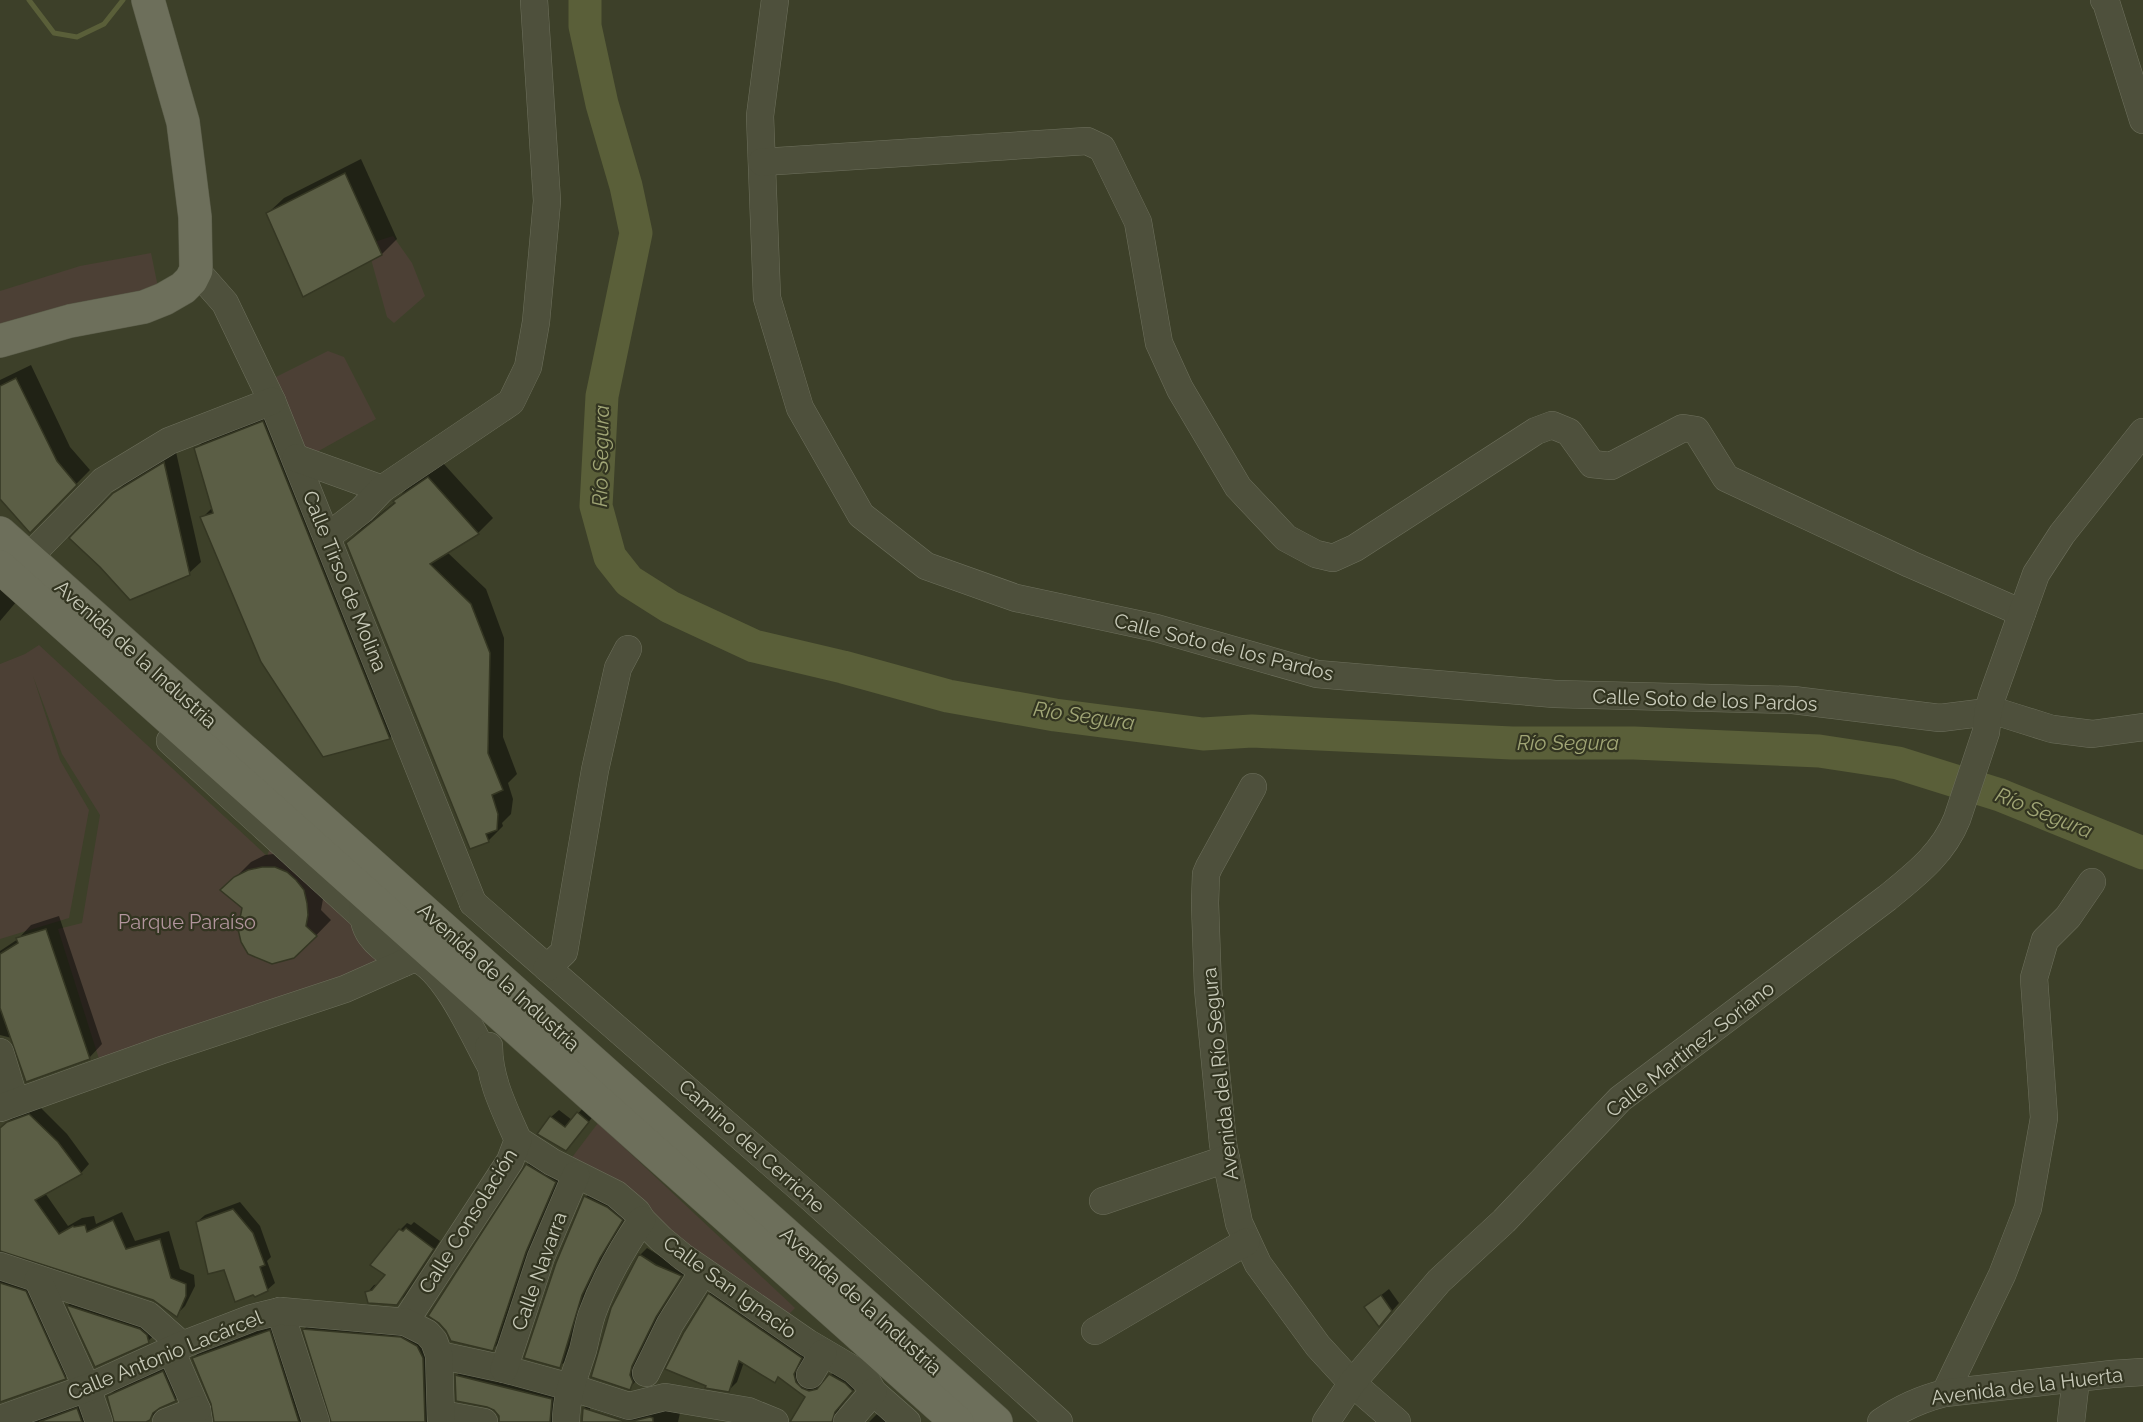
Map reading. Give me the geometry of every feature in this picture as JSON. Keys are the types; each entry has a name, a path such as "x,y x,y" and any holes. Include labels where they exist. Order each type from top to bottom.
{"main road":[{"path":"0,341 70,321 144,307 176,294 191,280 196,270 194,206 183,122 150,4"},
{"name":"Avenida de la Industria","path":"0,533 14,562 68,628 363,904 419,947 996,1422"},
{"name":"Avenida de la Industria","path":"14,562 419,947 488,1004 957,1422"}],"street":[{"path":"327,537 362,510 382,489 512,402 528,367 536,322 547,201 534,0"},
{"name":"Calle Soto de los Pardos","path":"776,0 760,116 767,298 800,408 861,515 926,566 1016,598 1156,628 1317,674 1555,694 1792,700 1987,722 2001,713 2052,729 2092,734 2143,727"},
{"path":"2104,0 2143,120"},
{"path":"762,162 1087,141 1101,148 1138,222 1159,343 1180,389 1238,486 1286,538 1316,554 1333,558 1355,548 1536,431 1552,425 1569,432 1592,464 1611,466 1683,428 1696,430 1726,478 1910,564 2022,613"},
{"name":"Calle Tirso de Molina","path":"196,270 225,303 272,401 473,903"},
{"path":"14,562 102,482 169,441 272,401"},
{"name":"Calle Martínez Soriano","path":"1326,1422 1352,1383 1439,1281 1504,1221 1620,1099 1887,898 1939,852 1955,825 2036,574 2062,534 2143,432"},
{"path":"296,458 382,489"},
{"path":"547,968 564,952 595,770 618,668 628,649"},
{"name":"Avenida del Río Segura","path":"1253,787 1206,874 1208,989 1226,1159 1239,1223 1258,1264 1318,1346 1352,1383 1397,1422"},
{"path":"1945,1393 2002,1275 2028,1208 2044,1118 2034,978 2044,940 2068,917 2092,882"},
{"path":"0,1052 8,1105 345,989 419,947 473,903"},
{"name":"Camino del Cerriche","path":"473,903 811,1198 1059,1422"},
{"path":"419,947 452,995 489,1063"},
{"name":"Calle Consolación","path":"405,1322 510,1161 518,1140 498,1094 489,1063 488,1004"},
{"name":"Calle San Ignacio","path":"518,1140 576,1175 616,1194 637,1212 642,1221 661,1239 816,1364 854,1370 868,1383 873,1392 907,1422"},
{"path":"1103,1202 1226,1159"},
{"name":"Calle Navarra","path":"504,1369 541,1257 576,1175"},
{"path":"566,1422 570,1387 592,1314 617,1261 642,1221"},
{"path":"1095,1331 1246,1242"},
{"path":"0,1266 148,1315 177,1347 198,1416 166,1422"},
{"path":"646,1373 670,1324 704,1272"},
{"path":"38,1280 87,1388 99,1422"},
{"path":"280,1311 316,1422"},
{"name":"Calle Antonio Lacárcel","path":"0,1419 87,1388 177,1347 252,1318 280,1311 405,1322"},
{"path":"405,1322 427,1333 434,1341 439,1355 441,1418 484,1422"},
{"path":"439,1355 504,1369 629,1406 666,1397 748,1411 775,1422"},
{"name":"Avenida de la Huerta","path":"1881,1422 1898,1410 1922,1399 1945,1393 2143,1372"},
{"path":"2071,1422 2076,1379"},
{"path":"847,1422 873,1392"}],"green space":[{"path":"393,236 412,263 425,296 394,323 387,317 371,259 374,242"},
{"path":"151,253 159,292 0,336 0,291 80,266"},
{"path":"328,351 344,357 376,419 315,453 303,445 272,379"},
{"name":"Parque Paraíso","path":"39,645 267,856 272,842 348,911 385,964 99,1059 58,929 82,923 100,815 62,754 33,676 60,760 89,810 69,918 0,939 0,664 25,654"},
{"path":"598,1123 795,1308 787,1316 567,1164"}],"building":[{"path":"345,173 382,255 303,297 266,213"},
{"path":"16,378 57,461 77,485 30,533 0,499 0,386"},
{"path":"263,421 390,739 323,757 261,662 200,517 213,513 194,448"},
{"path":"164,462 190,575 130,600 69,538 113,493"},
{"path":"428,477 479,534 430,564 471,604 490,653 488,753 503,790 492,795 498,814 497,830 486,834 489,842 470,849 346,543 395,503 393,501"},
{"path":"275,867 287,872 304,890 308,915 306,926 317,936 294,958 272,964 248,954 241,942 238,929 242,908 220,890 234,877 248,870"},
{"path":"46,929 90,1059 26,1082 0,1008 0,954 18,943 16,938"},
{"path":"577,1112 589,1122 566,1151 537,1134 550,1116 565,1127"},
{"path":"29,1114 58,1142 82,1174 35,1200 59,1234 73,1226 85,1225 87,1232 113,1220 126,1249 160,1239 171,1278 186,1284 186,1296 177,1317 153,1300 0,1251 0,1128 7,1122"},
{"path":"526,1164 556,1182 526,1252 493,1351 451,1341 439,1323 428,1316"},
{"path":"584,1196 607,1207 623,1220 600,1258 582,1295 560,1368 524,1358 556,1263"},
{"path":"233,1209 253,1233 265,1265 260,1267 268,1291 235,1302 224,1270 208,1274 196,1222"},
{"path":"406,1228 434,1249 397,1305 368,1303 365,1292 372,1290 385,1275 370,1265 399,1229 403,1231"},
{"path":"639,1254 656,1265 682,1276 656,1317 632,1366 630,1375 633,1382 630,1390 591,1377 611,1308"},
{"path":"0,1283 26,1291 66,1379 0,1402"},
{"path":"708,1293 802,1358 794,1374 796,1382 802,1388 809,1391 817,1389 829,1374 845,1383 853,1391 835,1412 832,1422 790,1422 805,1397 778,1377 775,1383 739,1361 729,1392 705,1388 706,1386 665,1369"},
{"path":"1381,1295 1392,1311 1379,1327 1364,1307"},
{"path":"66,1305 140,1329 147,1335 149,1343 95,1367"},
{"path":"302,1329 401,1337 417,1346 423,1358 425,1422 331,1422"},
{"path":"270,1330 299,1422 214,1422 211,1404 192,1358"},
{"path":"163,1371 176,1401 160,1408 146,1422 114,1422 107,1396"},
{"path":"455,1375 552,1399 550,1422 499,1422 499,1416 494,1410 456,1401"},
{"path":"77,1408 82,1422 39,1422"},
{"path":"583,1408 624,1421 650,1417 653,1418 653,1422 582,1422"}],"waterway":[{"path":"29,0 54,33 77,37 104,24 123,0"},
{"name":"Río Segura","path":"585,0 585,26 602,104 626,186 636,233 602,396 596,506 610,557 629,581 670,607 754,646 843,667 948,696 1055,715 1203,734 1252,731 1512,743 1634,743 1819,751 1898,763 2000,795 2143,853"}]}
